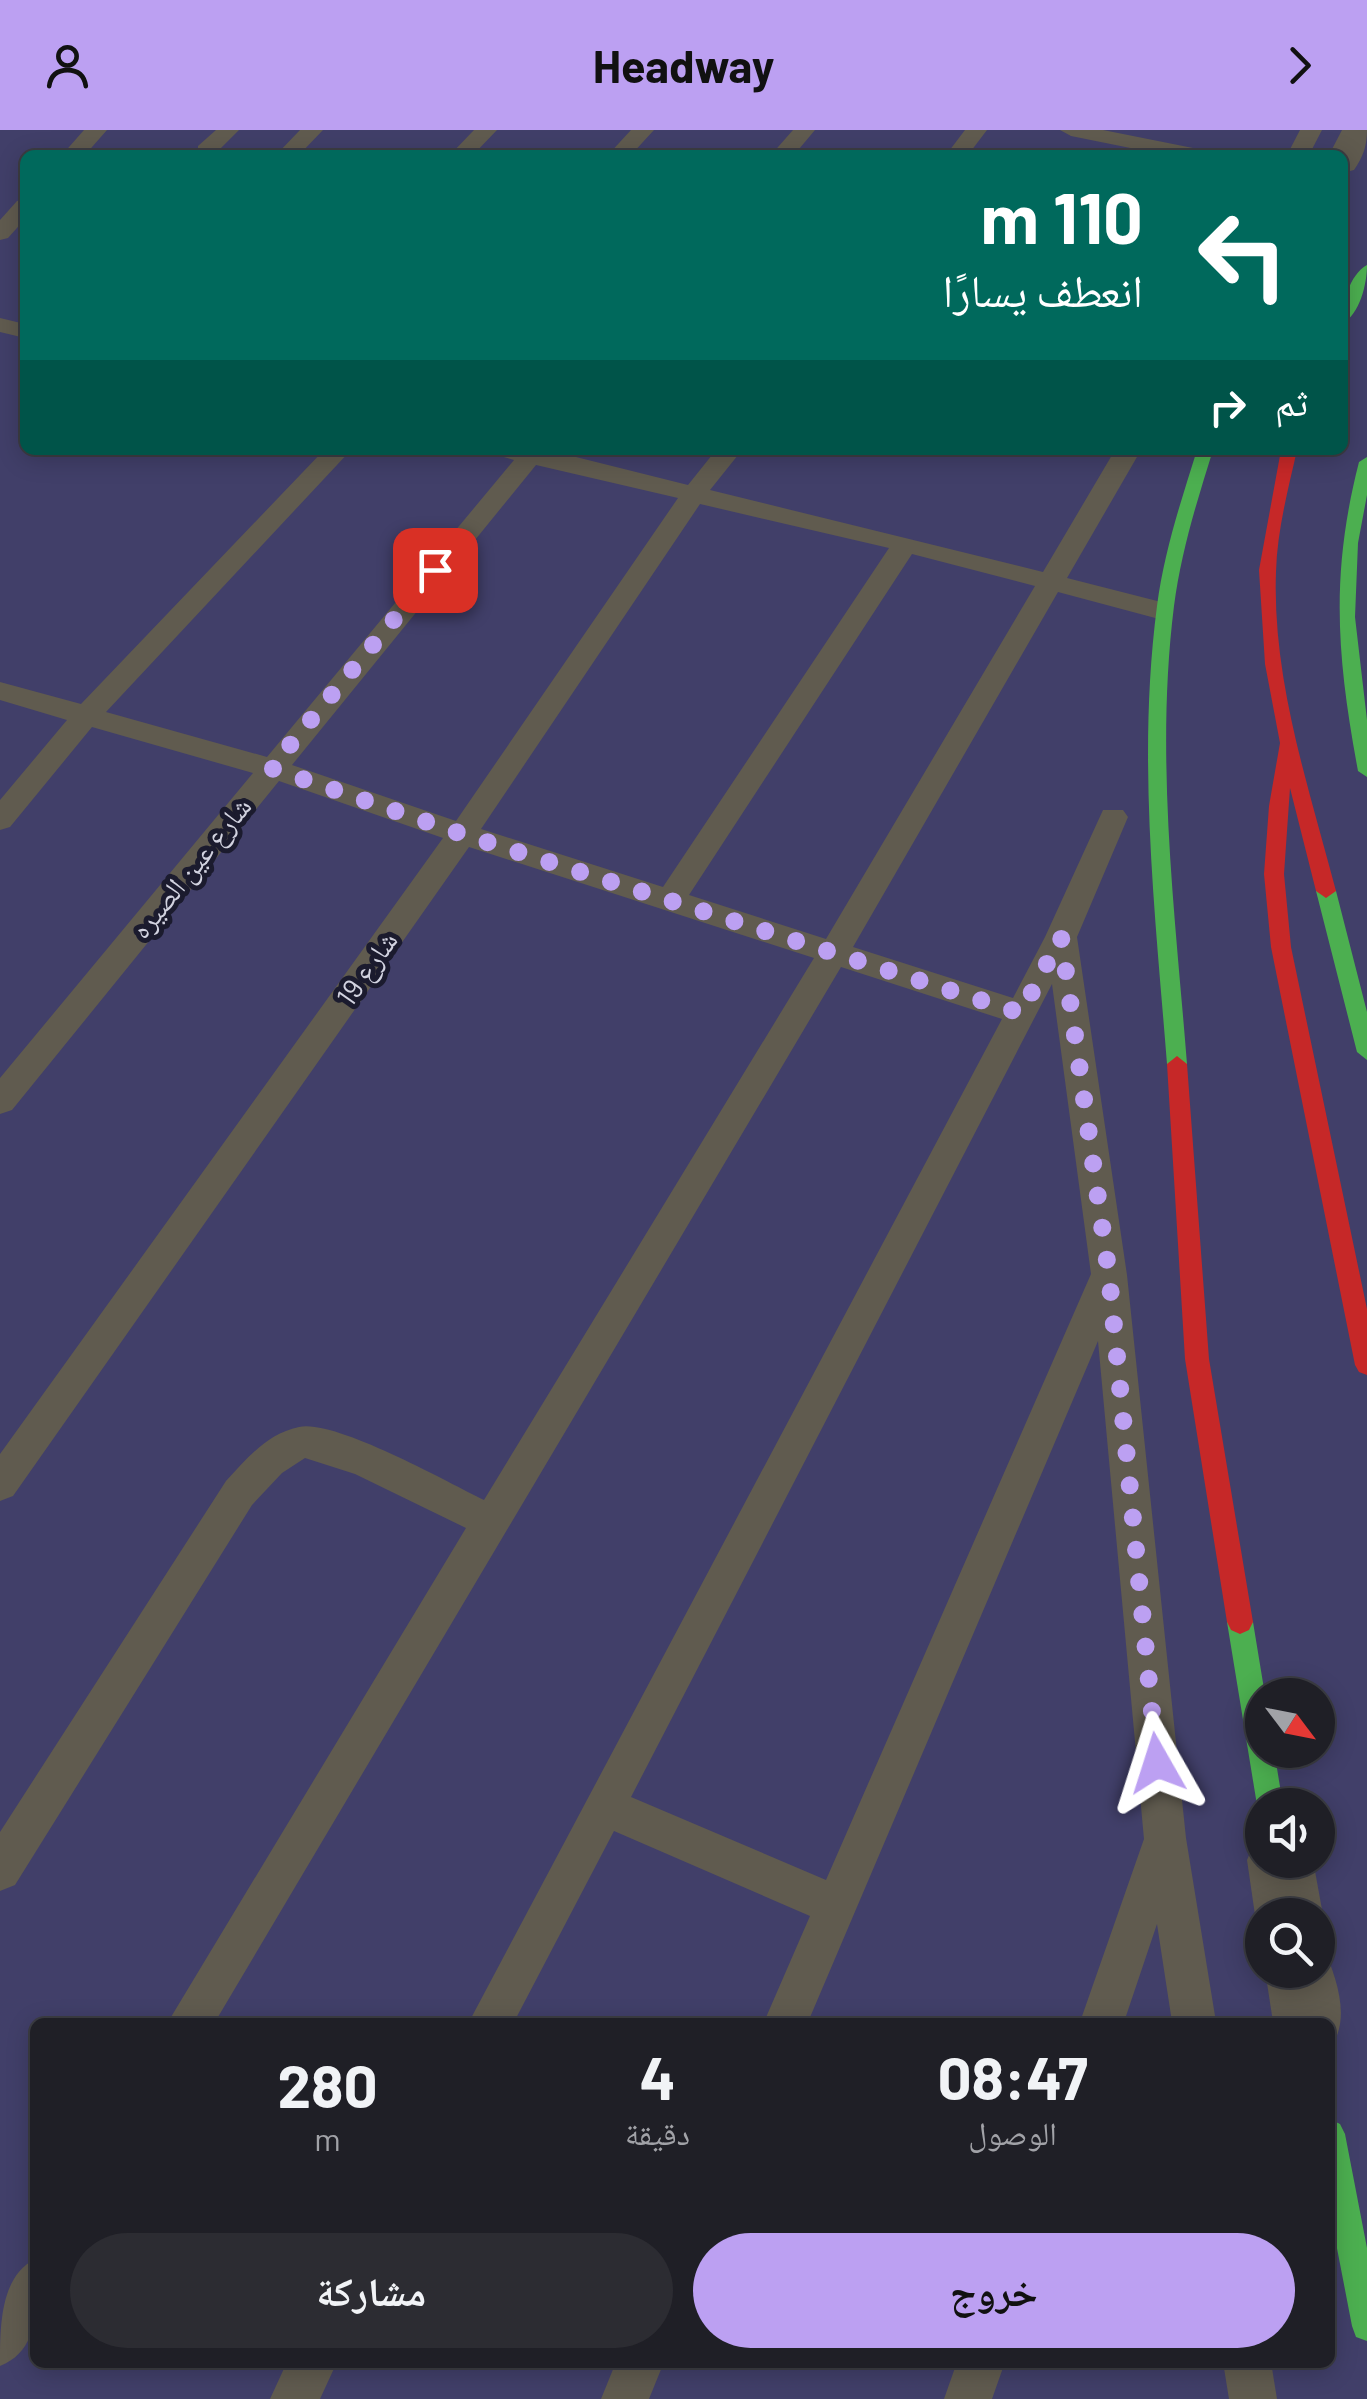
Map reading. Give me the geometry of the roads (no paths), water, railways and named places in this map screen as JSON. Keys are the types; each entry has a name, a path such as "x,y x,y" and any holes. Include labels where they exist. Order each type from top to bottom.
{"main road":[{"path":"1348,308 1367,269"},
{"path":"1202,455 1178,528 1159,610 1153,684 1156,763 1197,1358 1267,1788"},
{"path":"1289,455 1275,512 1268,586 1288,742 1367,1052"},
{"path":"1367,462 1349,523 1340,610 1367,771"},
{"path":"1288,742 1278,806 1274,874 1281,947 1367,1365"},
{"path":"1335,2160 1367,2326"}],"street":[{"path":"1302,1988 1307,2018"}],"lane":[{"path":"77,150 96,130"},
{"path":"207,150 228,130"},
{"path":"292,150 312,130"},
{"path":"466,150 486,130"},
{"path":"624,150 642,130"},
{"path":"786,150 804,130"},
{"path":"1071,130 1177,150"},
{"path":"0,233 20,211"},
{"path":"0,820 86,717 333,455"},
{"name":"شارع عين الصيره","path":"0,1101 520,455"},
{"path":"534,455 1159,610"},
{"name":"شارع 19","path":"0,1484 462,834 694,494 725,455"},
{"path":"192,2018 833,954 1125,455"},
{"path":"671,898 904,544"},
{"path":"0,691 271,768 462,834 1021,1013"},
{"path":"494,2018 1061,937 1113,818"},
{"path":"1061,937 1109,1275 1165,1838 1193,2018"},
{"path":"788,2018 1109,1275"},
{"path":"0,1870 239,1493 274,1456 303,1442 336,1449 490,1521"},
{"path":"605,1806 837,1906"},
{"path":"1103,2018 1165,1838"},
{"path":"0,2342 30,2291"},
{"path":"294,2399 310,2368"},
{"path":"625,2399 638,2368"},
{"path":"1248,2368 1253,2399"}]}
